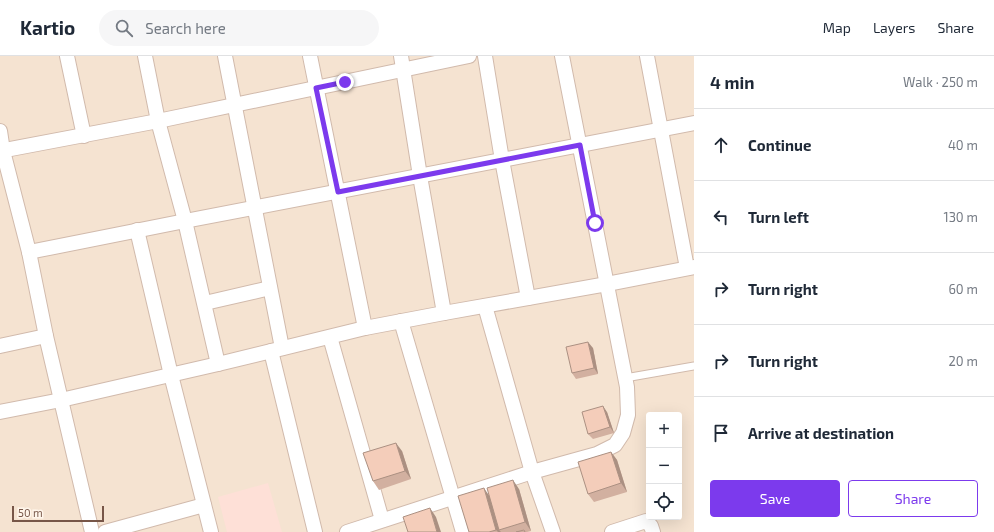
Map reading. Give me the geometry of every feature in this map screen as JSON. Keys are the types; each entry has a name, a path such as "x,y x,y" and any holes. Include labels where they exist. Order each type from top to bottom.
{"street":[{"path":"67,56 84,136"},
{"path":"145,56 158,121 185,221 218,364"},
{"path":"225,56 270,288 277,349 315,532"},
{"path":"310,56 365,328"},
{"path":"2,151 84,136 316,88 402,63 469,56"},
{"path":"485,56 502,160 528,298"},
{"path":"347,532 378,525 532,472 598,454 615,445 623,434 628,415 627,388 562,56"},
{"path":"0,412 171,375 365,328 607,284 690,267 647,56"},
{"path":"402,63 444,313"},
{"path":"29,252 255,207 694,124"},
{"path":"0,131 2,151 29,252 46,336 92,532"},
{"path":"137,230 171,375 211,532"},
{"path":"205,303 270,288"},
{"path":"485,306 532,472 553,532"},
{"path":"401,321 464,532"},
{"path":"0,346 46,336"},
{"path":"330,337 378,525"},
{"path":"105,532 204,505"},
{"path":"612,532 646,521 651,526 653,532"}],"lane":[{"path":"625,378 694,366"}],"shaded area":[{"path":"0,56 694,56 694,532 0,532"},
{"path":"268,483 282,532 227,532 218,497"}],"building":[{"path":"588,342 594,368 572,373 566,347"},
{"path":"603,406 610,427 588,434 582,412"},
{"path":"396,443 405,471 373,481 363,453"},
{"path":"611,452 621,483 588,494 578,462"},
{"path":"513,480 525,522 499,530 487,488"},
{"path":"484,488 496,530 489,532 469,532 458,496"},
{"path":"430,508 437,532 408,532 403,517"}],"route":[{"path":"345,82 316,88 338,192 580,145 595,223"}]}
